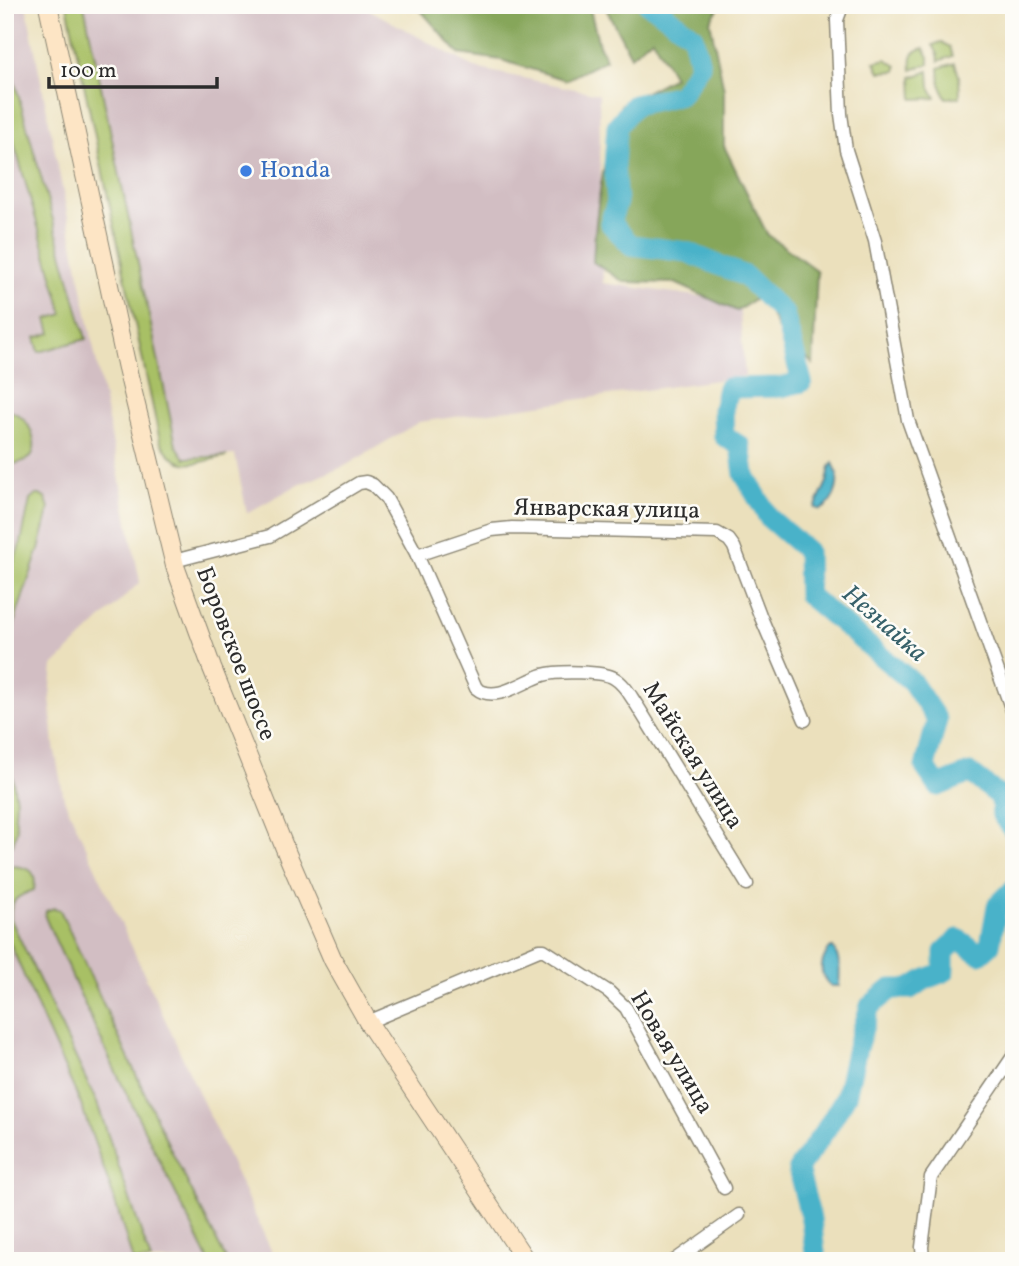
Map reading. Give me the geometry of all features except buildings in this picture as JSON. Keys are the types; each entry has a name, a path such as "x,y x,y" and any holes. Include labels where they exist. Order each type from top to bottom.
{"main road":[{"name":"Боровское шоссе","path":"48,5 127,368 174,561 208,657 333,960 368,1022 526,1261"}],"street":[{"path":"840,12 837,20 841,114 846,150 875,241 908,420 1014,716"},
{"name":"Майская улица","path":"174,561 270,536 359,482 366,482 386,498 417,555 476,688 481,692 494,694 546,674 560,672 607,674 616,679 638,707 747,884"},
{"name":"Январская улица","path":"417,555 492,530 512,528 723,535 734,547 805,720"},
{"name":"Новая улица","path":"368,1022 538,950 544,950 609,992 626,1008 724,1188"},
{"path":"923,1261 922,1247 931,1177 1014,1055"},
{"path":"674,1261 739,1215"}],"shaded area":[{"path":"5,5 26,5 140,582 53,666 50,696 54,746 64,799 276,1261 5,1261"},
{"path":"84,5 361,5 475,68 599,94 603,283 739,302 745,376 419,422 345,466 294,487 247,513 235,455 185,458 176,445"}],"green space":[{"path":"67,5 84,5 176,445 185,458 227,456 197,463 181,462 167,452 160,441"},
{"path":"416,5 589,5 599,45 606,60 566,80 501,60 459,54"},
{"path":"604,5 721,5 710,21 724,90 724,146 767,234 817,271 813,364 781,335 761,295 737,311 675,283 624,282 593,262 601,182 621,105 674,77 652,38 631,56"},
{"path":"941,42 950,47 953,56 939,61 933,45"},
{"path":"5,47 86,339 39,352 35,338 51,333 47,319 63,314 5,111"},
{"path":"924,48 929,64 912,70 912,56"},
{"path":"886,59 897,66 897,71 880,72 875,62"},
{"path":"955,63 960,97 946,98 940,84 939,68"},
{"path":"929,71 930,87 936,98 913,99 912,77"},
{"path":"5,410 19,415 25,421 33,437 34,449 28,459 5,466"},
{"path":"40,495 46,499 49,508 8,650 5,728 5,587 21,542 30,500"},
{"path":"5,728 16,801 17,829 13,844 5,851"},
{"path":"14,866 32,872 35,884 34,890 13,903 11,920 97,1103 151,1261 133,1261 80,1102 9,941 5,938 5,867"},
{"path":"54,908 60,910 170,1148 227,1261 209,1261 111,1062 45,917 46,911"}],"water":[{"path":"833,463 837,476 836,489 831,501 821,510 815,508"},
{"path":"833,948 839,961 839,986 831,986 822,973 824,959 829,949"}],"waterway":[{"name":"Незнайка","path":"649,5 693,36 700,65 680,95 634,105 617,126 614,166 617,202 610,223 631,245 687,252 745,276 784,314 802,382 781,387 728,388 723,410 724,436 740,446 744,474 769,518 807,551 808,595 912,682 937,720 925,767 938,786 970,773 1001,797 1002,815 1014,831"},
{"name":"Незнайка","path":"816,1261 811,1219 798,1169 846,1096 870,1006 891,989 910,989 944,972 944,952 958,939 980,954 990,945 997,906 1014,889"}],"place":[{"name":"Honda","path":"246,171"}]}
